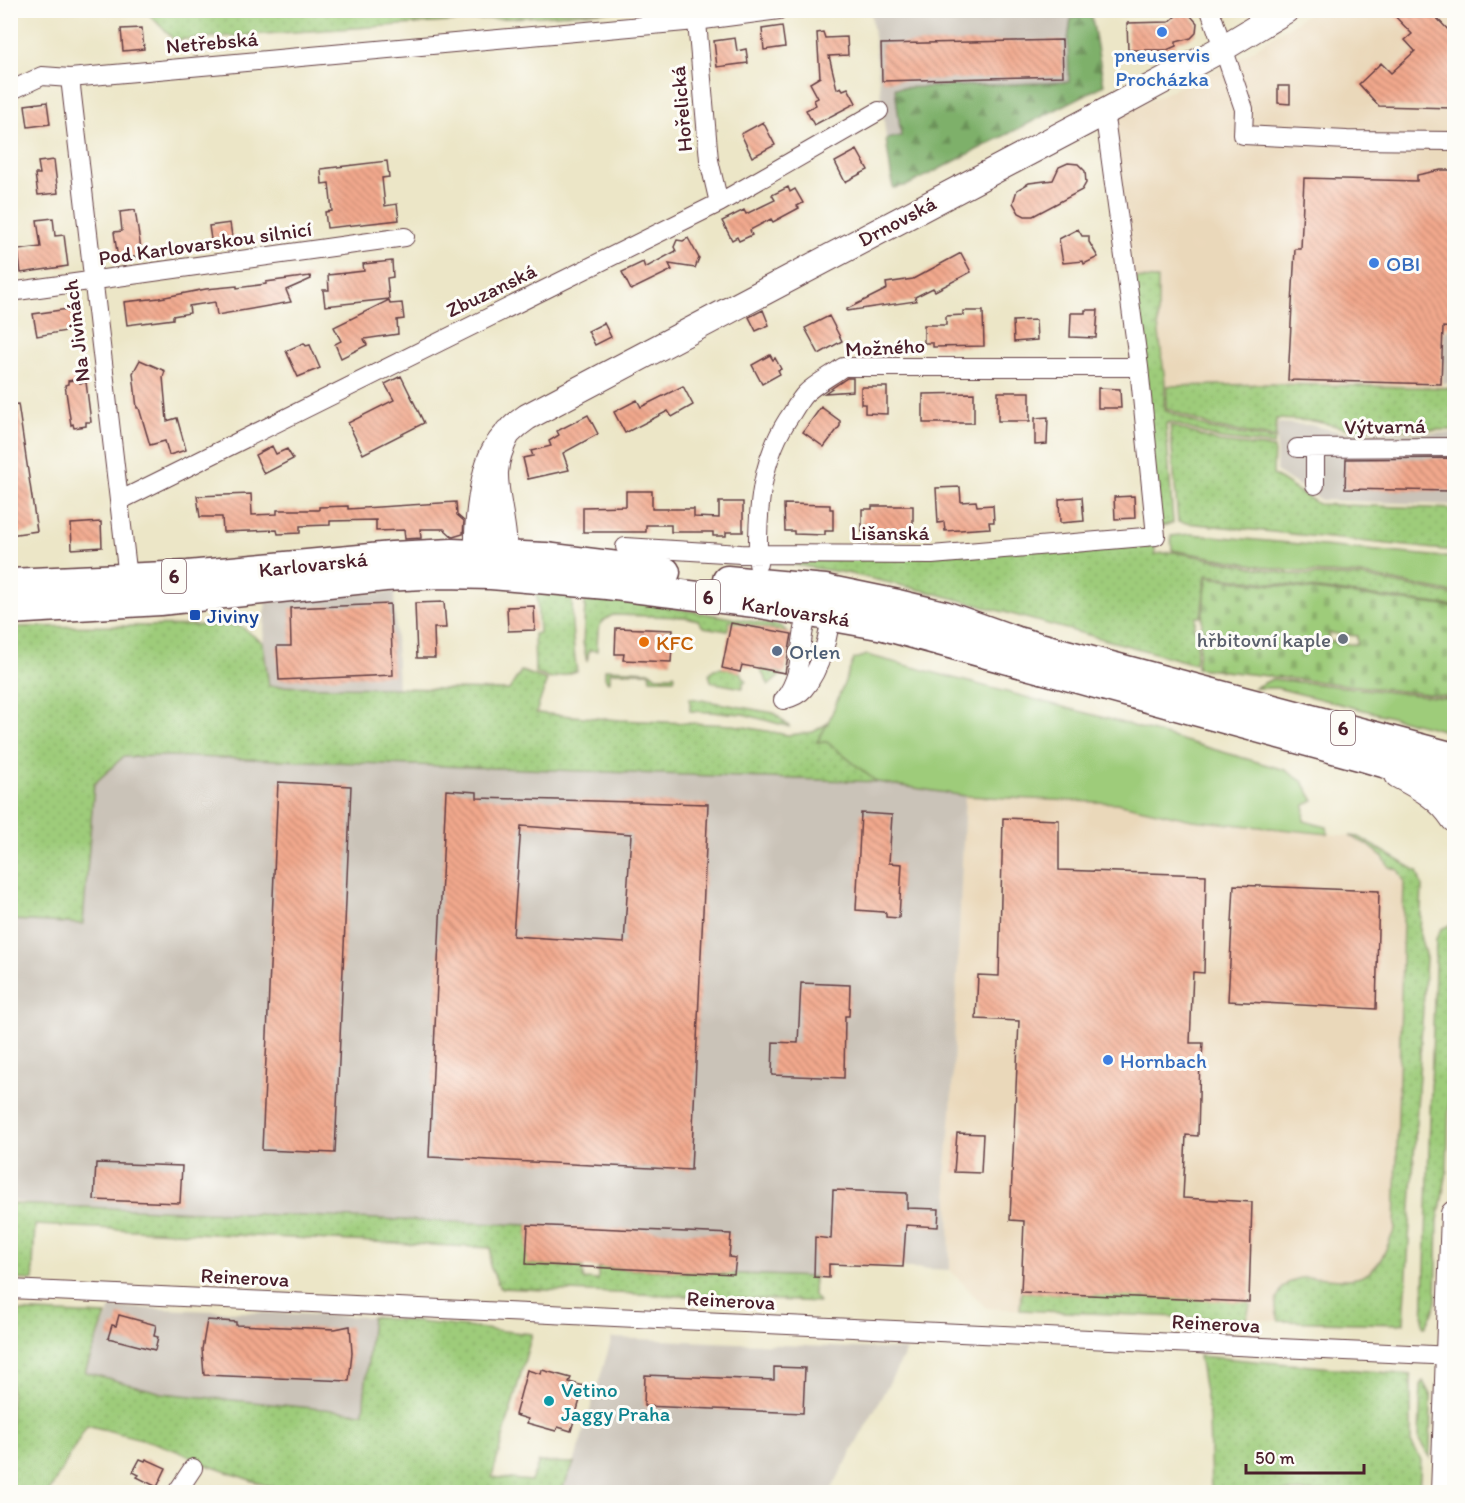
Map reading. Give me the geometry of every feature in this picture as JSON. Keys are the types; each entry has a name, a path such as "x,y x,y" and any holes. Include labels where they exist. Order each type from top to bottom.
{"main road":[{"name":"Drnovská","path":"491,560 479,520 485,477 494,452 508,432 542,407 1101,114 1223,48 1287,10"},
{"name":"Karlovarská","path":"10,583 243,571 392,556 491,560 545,557 758,584 933,638 1455,783"},
{"name":"Karlovarská","path":"10,610 160,601 385,578 453,574 491,560 607,585 755,603 821,605 944,615 1017,641 1455,757"},
{"path":"1363,757 1428,791 1455,819"},
{"path":"1444,1492 1452,1356 1455,1214"}],"street":[{"name":"Netřebská","path":"10,91 42,76 70,78 696,16 779,10"},
{"path":"1210,10 1244,109 1243,135 1347,140 1455,141"},
{"name":"Hořelická","path":"696,16 708,160 719,203"},
{"name":"Na Jivinách","path":"70,78 128,578"},
{"name":"Zbuzanská","path":"118,501 719,203 879,111"},
{"path":"1101,114 1106,125 1139,367"},
{"name":"Pod Karlovarskou silnicí","path":"10,292 405,237"},
{"name":"Možného","path":"758,584 760,507 764,475 772,447 785,422 805,394 843,367 1139,367"},
{"name":"Lišanská","path":"625,547 758,554 932,555 1156,536 1139,367"},
{"name":"Výtvarná","path":"1297,448 1455,447"},
{"name":"Výtvarná","path":"1315,485 1316,449"},
{"name":"Reinerova","path":"10,1289 1452,1356"},
{"path":"177,1492 193,1468"}],"shaded area":[{"path":"871,11 1080,11 1071,19 1068,40 1069,82 895,88 901,137 886,139"},
{"path":"1312,11 1454,11 1454,330 1444,330 1443,388 1273,384 1167,386 1161,358 1158,325 1158,280 1134,278 1112,118 1240,58"},
{"path":"1444,330 1454,330 1454,384 1443,383"},
{"path":"1278,423 1311,425 1341,432 1454,433 1454,505 1321,500 1276,471"},
{"path":"394,592 398,689 269,686 263,643 266,598"},
{"path":"167,756 877,782 965,796 951,1113 945,1177 949,1199 950,1270 830,1264 829,1278 526,1264 528,1225 30,1204 11,1201 10,920 83,924 94,784 123,757"},
{"path":"965,796 1117,803 1192,820 1350,836 1368,845 1383,857 1389,867 1398,870 1404,881 1396,1229 1380,1262 1372,1270 1349,1279 1302,1277 1293,1279 1277,1299 1279,1321 986,1308 950,1270 949,1199 945,1177 951,1113"},
{"path":"111,1307 372,1317 363,1413 162,1393 84,1372"},
{"path":"612,1338 907,1350 830,1492 573,1492 561,1489 574,1463"}],"green space":[{"path":"146,11 615,11 174,40"},
{"path":"1091,13 1104,85 908,185 893,188 886,139 901,136 895,88 1069,82 1068,40 1071,19"},
{"path":"1134,278 1158,279 1158,325 1165,382 1164,410 1211,429 1275,440 1274,445 1220,439 1170,422 1166,424 1173,523 1159,527"},
{"path":"1273,384 1454,388 1454,430 1350,429 1313,421 1276,419 1276,438 1213,427 1166,408 1167,386"},
{"path":"1170,425 1219,442 1274,448 1273,475 1318,504 1454,509 1454,551 1178,522"},
{"path":"1190,534 1454,558 1454,593 1365,575 1288,571 1172,550 1171,536"},
{"path":"1155,544 1155,554 1174,552 1289,574 1364,577 1454,595 1454,606 1206,575 1201,617 1196,617 1194,629 1199,630 1195,664 930,592 846,573 769,561"},
{"path":"1207,577 1454,607 1454,697 1197,668","holes":["1329,633 1357,636 1357,645 1328,641"]},
{"path":"532,589 571,595 577,671 551,679 535,673 534,634 539,633 537,597"},
{"path":"587,598 618,599 781,626 787,632 730,621 727,631 703,627 698,620 684,617 613,615 600,625 597,651 589,650 587,662 583,643 585,604"},
{"path":"239,625 263,643 269,686 509,690 521,671 547,680 536,713 620,720 734,725 788,735 813,732 828,723 817,742 827,742 877,782 167,756 123,757 94,784 83,924 11,920 10,627"},
{"path":"867,655 1109,719 1285,770 1303,782 1314,801 1305,805 1304,821 1327,827 1328,834 1192,820 1117,803 965,796 877,782 827,742 817,742 828,723 854,659"},
{"path":"722,668 740,672 746,681 743,683 743,688 711,681 709,674 714,669"},
{"path":"605,669 649,671 655,676 674,674 675,676 674,679 650,679 649,672 610,672 608,682 605,678"},
{"path":"760,669 782,674 769,685"},
{"path":"1272,679 1454,699 1454,733 1277,688 1254,688"},
{"path":"690,698 774,713 790,727 743,714 690,711"},
{"path":"1350,836 1359,837 1417,871 1422,886 1420,935 1426,958 1404,1323 1399,1324 1279,1321 1276,1308 1279,1294 1295,1279 1318,1277 1343,1279 1365,1275 1380,1261 1395,1229 1404,881 1398,870 1389,867 1383,857 1368,845"},
{"path":"1454,923 1447,1172 1438,1220 1436,1301 1433,1313 1425,1327 1423,1325 1436,939 1441,929"},
{"path":"11,1204 528,1225 527,1264 583,1267 583,1279 598,1280 598,1268 814,1277 813,1294 819,1302 500,1288 490,1266 491,1248 35,1225 34,1280 11,1279"},
{"path":"1021,1292 1247,1301 1250,1305 1246,1320 1020,1310"},
{"path":"11,1311 106,1315 85,1372 162,1393 363,1413 372,1317 532,1334 492,1477 531,1481 539,1462 574,1463 561,1492 285,1492 201,1463 175,1450 87,1425 49,1492 11,1492"},
{"path":"1199,1356 1411,1375 1411,1442 1421,1460 1419,1492 1211,1492 1209,1417"},
{"path":"1423,1381 1431,1397 1430,1458 1419,1440 1421,1383"}],"building":[{"path":"1389,10 1429,10 1454,36 1451,108 1379,106 1359,84 1381,63 1391,73 1415,51 1405,40 1412,34"},
{"name":"pneuservis Procházka","path":"1184,13 1191,16 1197,23 1196,33 1191,38 1176,42 1176,46 1167,50 1128,50 1127,23 1169,22 1177,15"},
{"path":"782,26 785,47 764,50 762,29"},
{"path":"142,28 144,49 123,51 121,29"},
{"path":"823,32 825,38 847,37 848,55 829,56 837,89 848,88 856,103 814,125 806,110 816,105 814,100 818,98 810,83 820,77 817,33"},
{"path":"735,38 737,51 746,49 748,63 717,67 714,41"},
{"path":"1062,40 1063,76 882,81 881,44"},
{"path":"1278,86 1290,86 1290,104 1278,103"},
{"path":"47,102 50,124 28,127 25,105"},
{"path":"763,122 775,145 752,157 741,134"},
{"path":"857,150 868,170 845,182 835,162"},
{"path":"54,160 58,193 38,195 35,174 40,174 38,162"},
{"path":"387,161 389,177 382,178 385,206 397,204 399,220 327,228 325,212 332,211 329,183 322,184 321,169"},
{"path":"1068,163 1078,164 1085,171 1086,183 1082,190 1033,216 1019,213 1013,203 1017,190 1029,183 1053,180 1059,167"},
{"name":"OBI","path":"1441,170 1455,170 1455,328 1443,327 1441,384 1288,380 1295,249 1301,249 1304,178 1417,181 1417,175"},
{"path":"788,187 790,192 795,189 803,203 797,206 799,208 773,222 771,219 750,230 752,235 739,241 737,237 732,240 722,221 744,210 746,214 775,200 772,195"},
{"path":"135,210 142,256 118,259 114,232 122,231 120,212"},
{"path":"53,218 55,236 64,235 68,266 21,273 18,250 41,247 37,220"},
{"path":"230,223 233,243 212,246 209,226"},
{"path":"1078,229 1082,236 1089,236 1089,242 1098,257 1084,264 1083,261 1063,263 1059,239"},
{"path":"688,238 699,258 695,268 669,264 672,270 631,290 622,272 643,262 645,268 676,251 674,247 677,240 683,241"},
{"path":"961,253 971,272 935,291 933,288 915,297 916,301 847,311 887,289 886,283 913,279"},
{"path":"392,261 393,277 387,278 389,299 325,306 323,290 329,290 328,275 364,271 363,264"},
{"path":"310,276 311,279 286,290 291,302 217,315 215,302 189,306 190,313 173,316 173,319 127,325 124,302 206,289 266,284 266,282"},
{"path":"389,300 390,304 402,303 404,319 397,320 398,334 364,339 367,345 341,358 335,344 341,341 334,327"},
{"path":"75,308 78,329 37,336 33,314"},
{"path":"763,310 769,325 756,331 749,317"},
{"path":"1085,310 1098,310 1096,338 1070,337 1071,313 1085,313"},
{"path":"963,311 983,311 984,346 933,347 933,343 924,343 924,325 946,325 946,316 963,315"},
{"path":"829,316 842,341 819,354 805,328"},
{"path":"1036,320 1037,340 1014,342 1013,321"},
{"path":"604,323 611,337 595,345 588,331"},
{"path":"304,343 306,346 310,345 320,368 298,377 286,351"},
{"path":"770,355 773,360 775,358 781,369 778,370 780,374 762,384 752,365"},
{"path":"140,360 165,371 163,377 167,421 177,418 186,450 169,455 165,441 150,445 139,408 137,408 133,373"},
{"path":"401,376 424,423 363,454 348,423 394,400 385,384"},
{"path":"847,378 853,378 853,391 825,393"},
{"path":"80,379 80,383 86,382 91,422 86,422 86,426 74,428 73,424 71,425 65,385 68,381"},
{"path":"683,386 693,405 672,417 668,411 625,433 614,412 637,400 641,407"},
{"path":"861,387 887,387 887,414 865,413 865,404 861,404"},
{"path":"1098,388 1120,389 1121,408 1098,408"},
{"path":"998,392 1030,392 1030,421 998,421"},
{"path":"974,393 974,423 923,423 923,394"},
{"path":"18,404 37,531 10,535 10,405"},
{"path":"821,407 840,421 840,426 824,447 803,432"},
{"path":"588,415 598,434 563,453 569,470 528,479 523,458 533,456 531,451 551,446 549,441 559,435 557,431"},
{"path":"1048,417 1047,444 1035,445 1035,418"},
{"path":"272,446 276,454 287,449 293,459 264,474 255,455"},
{"path":"1453,458 1452,491 1345,489 1346,459"},
{"path":"960,487 961,502 976,501 977,506 993,505 994,522 989,522 990,528 945,531 944,522 938,523 936,488"},
{"path":"626,491 652,491 652,509 694,509 694,517 719,518 719,502 743,502 743,532 726,532 726,536 713,536 713,532 671,532 671,525 646,525 646,532 583,532 583,507 626,506"},
{"path":"251,494 252,515 277,514 277,510 319,510 319,507 348,506 348,509 456,502 457,515 464,521 463,534 453,537 444,529 420,529 421,538 405,539 404,530 376,531 376,520 330,521 330,525 300,526 300,533 278,534 277,530 223,532 222,517 200,517 197,496"},
{"path":"1134,496 1135,518 1115,519 1114,497"},
{"path":"1082,497 1084,521 1060,523 1059,499"},
{"path":"784,504 830,505 830,509 833,509 833,531 825,531 825,535 794,534 794,531 785,531"},
{"path":"872,506 913,506 913,531 862,532 862,509 872,509"},
{"path":"101,522 102,547 72,549 71,524"},
{"path":"444,602 446,628 434,628 435,658 417,658 415,603"},
{"path":"390,604 393,675 279,680 277,646 291,646 290,608"},
{"path":"534,606 535,630 508,631 507,607"},
{"path":"731,623 792,634 785,673 742,665 740,672 722,668"},
{"name":"KFC","path":"616,628 673,630 671,662 623,660 624,654 615,654"},
{"path":"278,782 351,786 335,1153 262,1150"},
{"path":"446,790 477,792 477,798 708,804 691,1170 429,1157","holes":["521,826 631,834 624,943 513,936"]},
{"path":"861,813 892,815 889,863 902,864 899,918 886,917 886,913 883,912 856,910"},
{"name":"Hornbach","path":"1003,818 1059,820 1059,870 1206,875 1204,973 1193,972 1190,1043 1203,1043 1202,1057 1200,1057 1198,1136 1186,1135 1183,1198 1252,1202 1249,1302 1021,1292 1024,1221 1010,1220 1019,1021 976,1019 978,975 999,976"},
{"path":"1234,885 1379,891 1376,1009 1228,1001"},
{"path":"801,983 850,985 849,1016 845,1016 844,1078 772,1075 773,1042 798,1043"},
{"path":"957,1133 983,1134 981,1173 954,1172"},
{"path":"96,1163 182,1166 180,1203 94,1200"},
{"path":"833,1190 907,1193 907,1208 939,1209 938,1227 906,1225 903,1267 829,1264 829,1278 814,1277 815,1237 831,1239"},
{"path":"528,1225 731,1234 729,1257 736,1258 734,1274 526,1264"},
{"path":"119,1315 156,1325 154,1336 158,1337 155,1350 108,1338 112,1325 116,1326"},
{"path":"207,1320 236,1322 236,1325 335,1329 350,1326 352,1353 349,1381 204,1375 202,1349"},
{"path":"774,1367 805,1368 803,1413 644,1406 645,1375 774,1380"},
{"name":"Vetino Jaggy Praha","path":"527,1370 541,1374 542,1370 571,1378 569,1382 584,1386 571,1431 558,1427 556,1431 527,1423 528,1419 515,1415"},
{"path":"140,1459 145,1461 146,1459 166,1468 157,1487 137,1477 139,1475 133,1472"}],"place":[{"name":"pneuservis Procházka","path":"1162,32"},
{"name":"OBI","path":"1374,263"},
{"name":"Jiviny","path":"195,615"},
{"name":"hřbitovní kaple","path":"1343,639"},
{"name":"KFC","path":"644,642"},
{"name":"Orlen","path":"777,651"},
{"name":"Hornbach","path":"1108,1060"},
{"name":"Vetino Jaggy Praha","path":"549,1401"}]}
